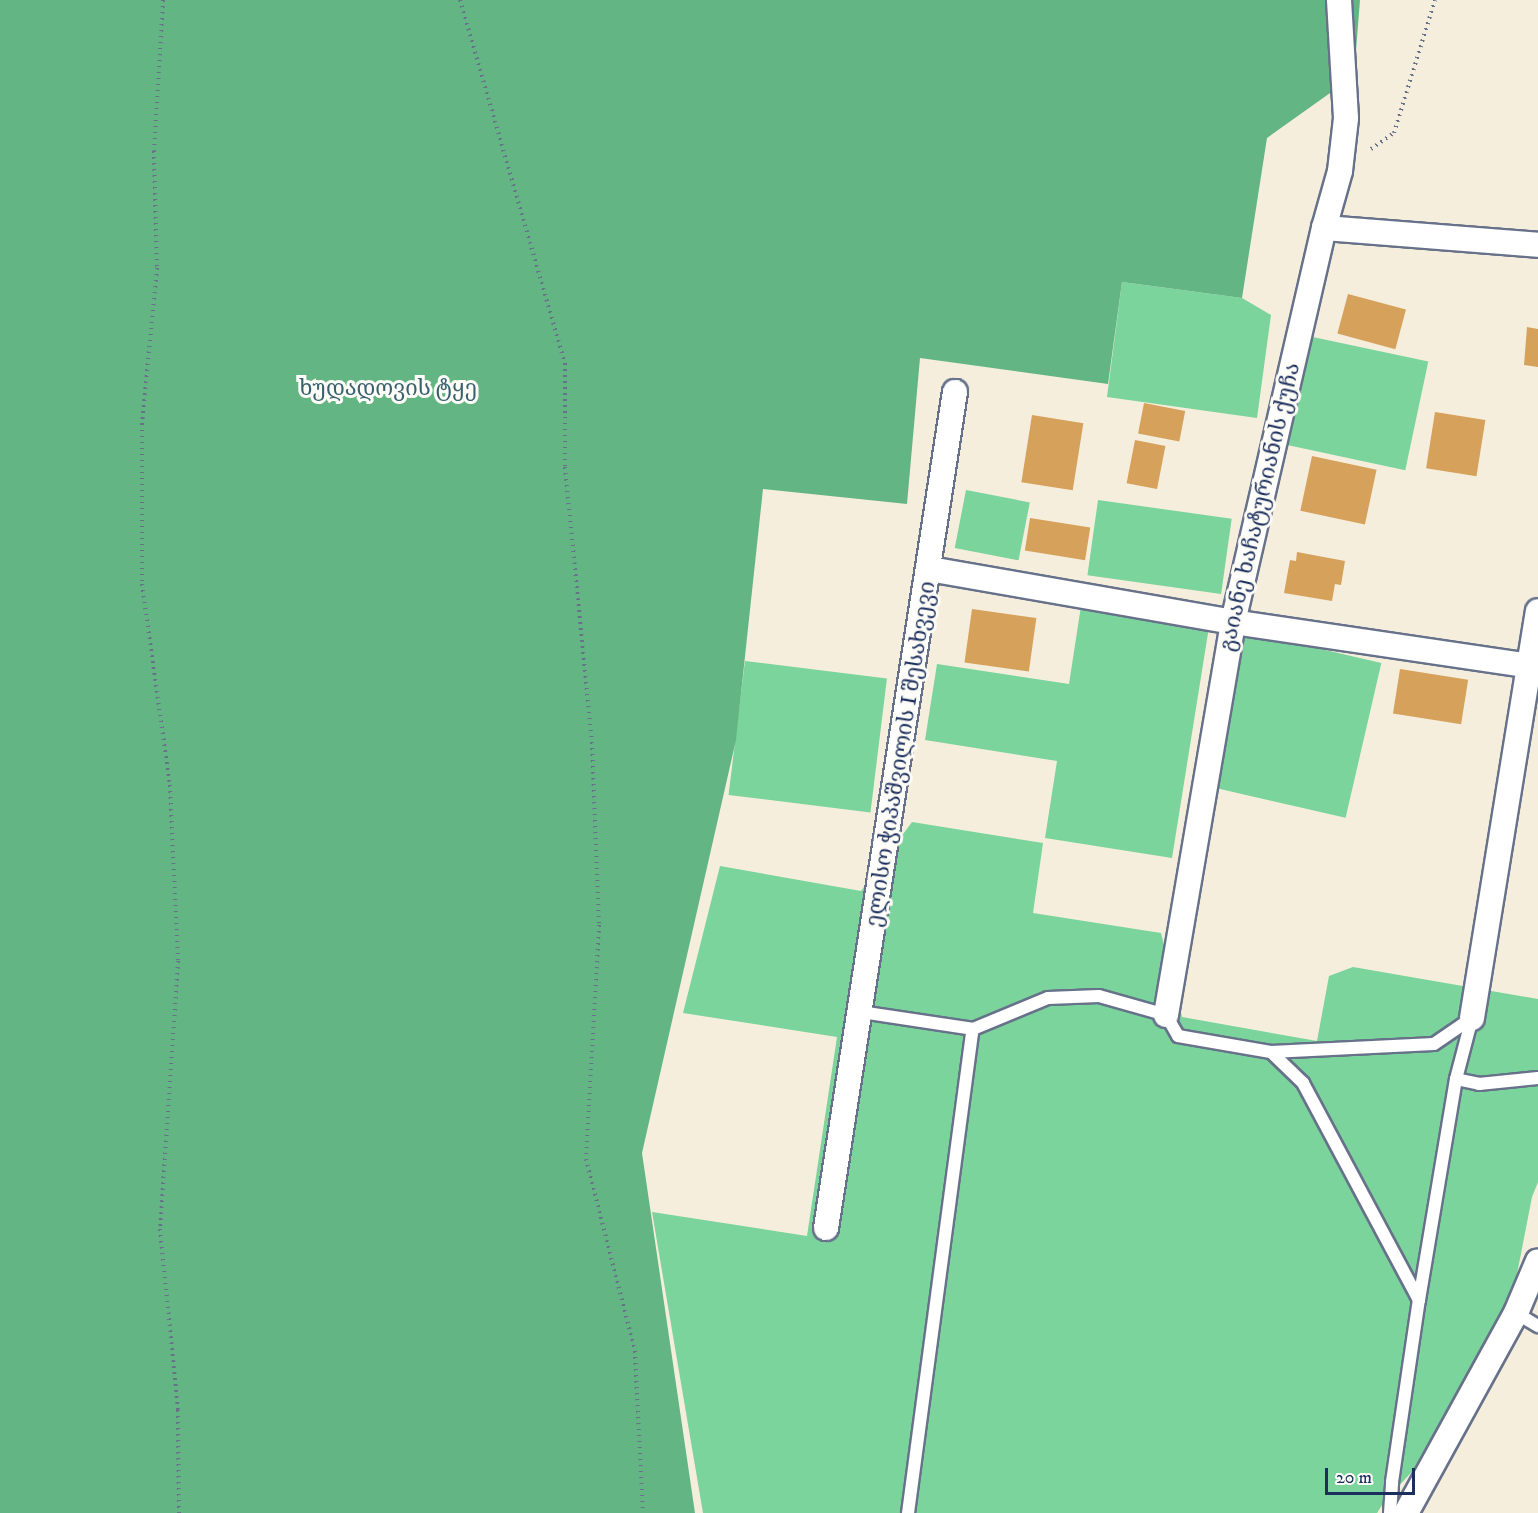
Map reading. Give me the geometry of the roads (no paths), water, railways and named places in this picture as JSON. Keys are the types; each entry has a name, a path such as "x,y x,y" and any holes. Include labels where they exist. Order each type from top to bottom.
{"street":[{"name":"გაიანე ხაჩატურიანის ქუჩა","path":"1166,1015 1233,622 1324,228 1340,171 1346,118 1339,0"},
{"path":"1324,228 1538,245"},
{"path":"929,568 955,392"},
{"name":"ელისო ჭიპაშვილის I შესახვევი","path":"826,1228 929,568 1233,622 1534,667"},
{"path":"1472,1018 1534,667 1538,611"},
{"path":"1406,1513 1516,1313 1538,1261"}],"lane":[{"path":"861,1012 973,1029 1048,998 1099,996 1166,1015 1178,1036 1271,1052 1434,1044 1472,1018"},
{"path":"1390,1513 1392,1482 1419,1299 1456,1079 1472,1018"},
{"path":"908,1513 973,1029"},
{"path":"1271,1052 1303,1083 1419,1299"},
{"path":"1456,1079 1479,1083 1538,1078"},
{"path":"1516,1313 1538,1326"}],"park label":[{"name":"ხუდადოვის ტყე","path":"388,389"}]}
